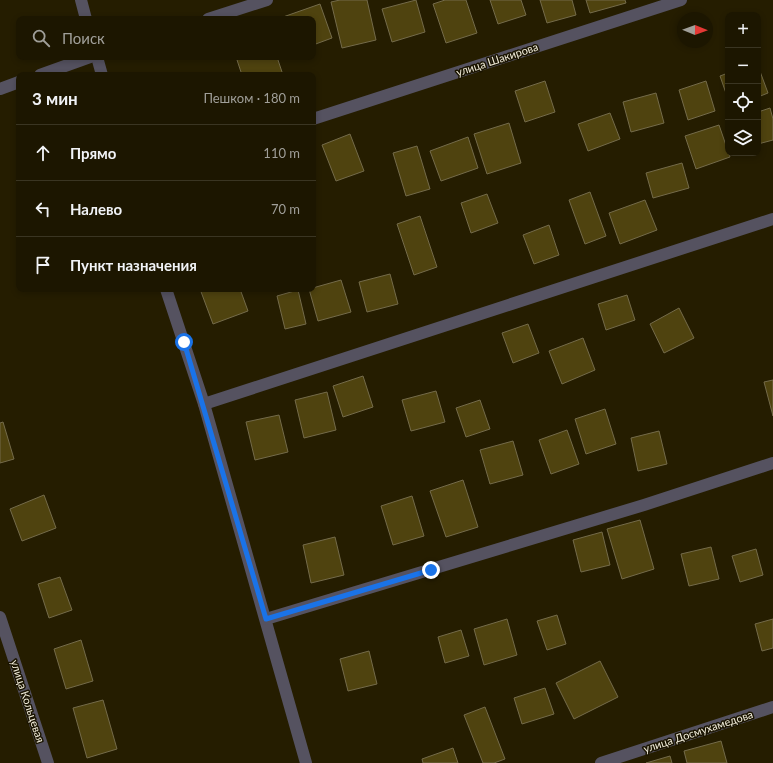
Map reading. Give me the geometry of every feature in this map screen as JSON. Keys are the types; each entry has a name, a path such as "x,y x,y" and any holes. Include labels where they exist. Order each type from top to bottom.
{"street":[{"path":"81,0 85,16"},
{"path":"217,16 267,0"},
{"name":"улица Шакирова","path":"316,117 681,0"},
{"path":"48,72 82,60"},
{"path":"98,60 101,72"},
{"path":"0,89 16,83"},
{"path":"204,404 773,219"},
{"path":"167,292 204,404 306,763"},
{"path":"266,619 637,507 773,463"},
{"name":"улица Кольцевая","path":"0,617 48,763"},
{"name":"улица Досмухамедова","path":"601,763 773,707"}],"building":[{"path":"340,0 367,0 376,40 342,48 331,2"},
{"path":"416,0 425,32 392,42 382,9"},
{"path":"445,0 466,0 477,33 446,43 433,4"},
{"path":"490,0 521,0 526,15 498,24"},
{"path":"540,0 572,0 576,15 547,23"},
{"path":"586,0 625,0 626,3 590,13"},
{"path":"320,4 332,38 316,44 316,16 286,16"},
{"path":"237,60 278,60 282,72 241,72"},
{"path":"725,74 725,90 720,76"},
{"path":"761,74 768,93 761,96"},
{"path":"545,81 555,112 525,122 515,91"},
{"path":"706,81 715,111 688,120 679,90"},
{"path":"656,93 664,123 631,132 623,102"},
{"path":"770,108 773,119 773,140 761,143 761,120 761,111"},
{"path":"610,113 620,139 588,151 578,124"},
{"path":"509,123 521,163 487,174 474,134"},
{"path":"719,125 725,142 725,156 730,157 696,169 685,136"},
{"path":"350,134 364,171 336,181 322,145"},
{"path":"468,137 478,168 441,181 430,151"},
{"path":"417,146 430,189 406,196 393,153"},
{"path":"682,163 689,188 653,198 646,173"},
{"path":"590,192 606,236 585,244 569,200"},
{"path":"487,194 498,223 471,233 461,203"},
{"path":"645,200 657,230 620,244 609,213"},
{"path":"420,216 437,267 414,275 397,224"},
{"path":"549,225 559,255 534,264 523,235"},
{"path":"390,274 398,304 367,312 359,282"},
{"path":"341,280 351,312 318,321 310,292 316,292 316,287"},
{"path":"201,292 241,292 248,311 213,324"},
{"path":"291,292 298,292 306,324 285,329 277,296"},
{"path":"627,295 635,320 606,330 598,304"},
{"path":"679,308 694,338 664,353 650,324"},
{"path":"528,324 539,353 513,363 502,333"},
{"path":"583,338 595,370 562,384 549,351"},
{"path":"363,376 373,407 343,417 333,386"},
{"path":"773,380 773,416 764,382"},
{"path":"436,391 445,422 411,431 402,400"},
{"path":"327,392 336,430 304,438 295,400"},
{"path":"480,400 490,429 466,437 456,408"},
{"path":"605,409 616,444 586,454 575,419"},
{"path":"279,415 288,452 255,460 246,422"},
{"path":"3,422 14,459 0,463 0,423"},
{"path":"567,430 579,464 551,474 539,440"},
{"path":"659,431 667,464 638,471 631,438"},
{"path":"513,441 523,475 490,484 480,450"},
{"path":"463,480 478,527 446,537 430,491"},
{"path":"44,495 56,528 22,541 10,509"},
{"path":"412,496 424,536 393,545 381,506"},
{"path":"640,520 654,569 622,579 607,529"},
{"path":"602,532 610,565 581,572 573,540"},
{"path":"335,537 344,575 311,583 303,545"},
{"path":"711,547 719,579 689,586 681,554"},
{"path":"756,549 763,575 740,582 732,556"},
{"path":"60,577 72,610 49,618 38,584"},
{"path":"557,615 566,644 547,650 537,621"},
{"path":"507,619 517,655 484,665 474,629"},
{"path":"773,619 773,648 762,651 755,624"},
{"path":"461,630 469,656 445,663 438,637"},
{"path":"81,640 93,681 66,689 54,649"},
{"path":"369,651 377,684 348,691 340,659"},
{"path":"600,661 618,697 574,719 556,683"},
{"path":"545,688 554,714 522,724 514,698"},
{"path":"103,700 117,749 87,758 73,708"},
{"path":"485,707 505,759 494,763 483,763 464,715"},
{"path":"721,741 727,763 687,763 684,751"},
{"path":"453,748 458,763 423,763 422,759"},
{"path":"670,756 672,763 646,763"}],"route":[{"path":"184,342 204,404 266,619 431,570"}]}
